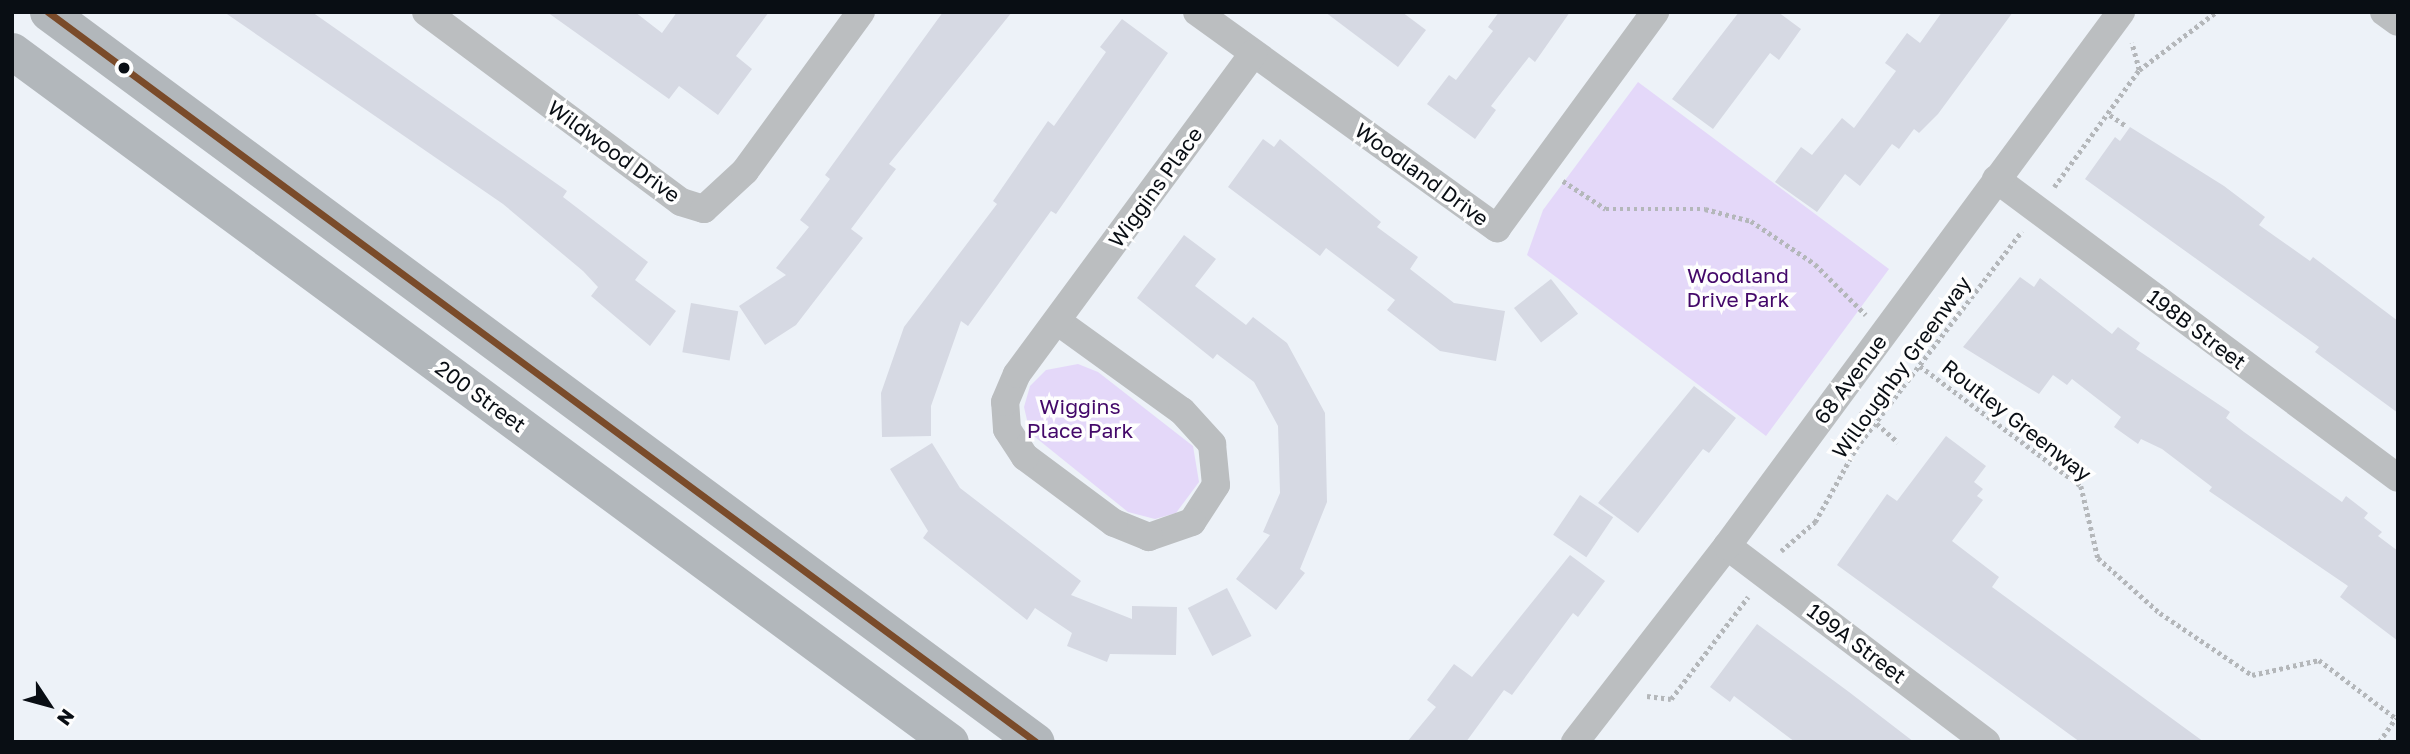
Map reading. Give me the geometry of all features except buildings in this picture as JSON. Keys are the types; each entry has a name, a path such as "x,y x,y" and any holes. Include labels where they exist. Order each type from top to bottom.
{"main road":[{"path":"48,12 1036,742"},
{"name":"200 Street","path":"12,51 950,742"}],"street":[{"name":"Wildwood Drive","path":"426,12 681,202 704,209 745,171 861,12"},
{"name":"Woodland Drive","path":"1197,12 1497,229 1656,12"},
{"name":"68 Avenue","path":"1574,742 1727,546 2121,12"},
{"path":"2384,12 2398,22"},
{"name":"Wiggins Place","path":"1057,321 1181,411 1208,438 1218,473 1207,506 1192,522 1161,536 1132,532 1037,468 1016,445 1004,415 1008,392 1057,321 1253,54"},
{"name":"198B Street","path":"1996,179 2398,478"},
{"name":"199A Street","path":"1727,546 1986,742"}],"path":[{"path":"2053,187 2110,115 2139,70 2216,12"},
{"path":"2132,43 2139,70"},
{"path":"2110,115 2125,125"},
{"path":"1562,180 1606,209 1705,209 1751,221 1815,264 1862,312"},
{"name":"Willoughby Greenway","path":"1779,552 1815,523 1856,448 1878,423 2022,230"},
{"name":"Routley Greenway","path":"1920,366 2081,486 2098,558 2160,613 2252,675 2319,660 2397,719"},
{"path":"1860,410 1898,442"},
{"path":"1645,696 1671,699 1745,606 1749,590"},
{"path":"2379,742 2397,719"}],"green space":[{"name":"Woodland Drive Park","path":"1638,82 1889,269 1766,436 1527,255 1543,210"},
{"name":"Wiggins Place Park","path":"1078,364 1098,372 1193,446 1199,482 1176,513 1155,519 1128,512 1030,433 1024,407 1030,386 1046,370"}],"transit line":[{"path":"48,12 1036,742"}]}
